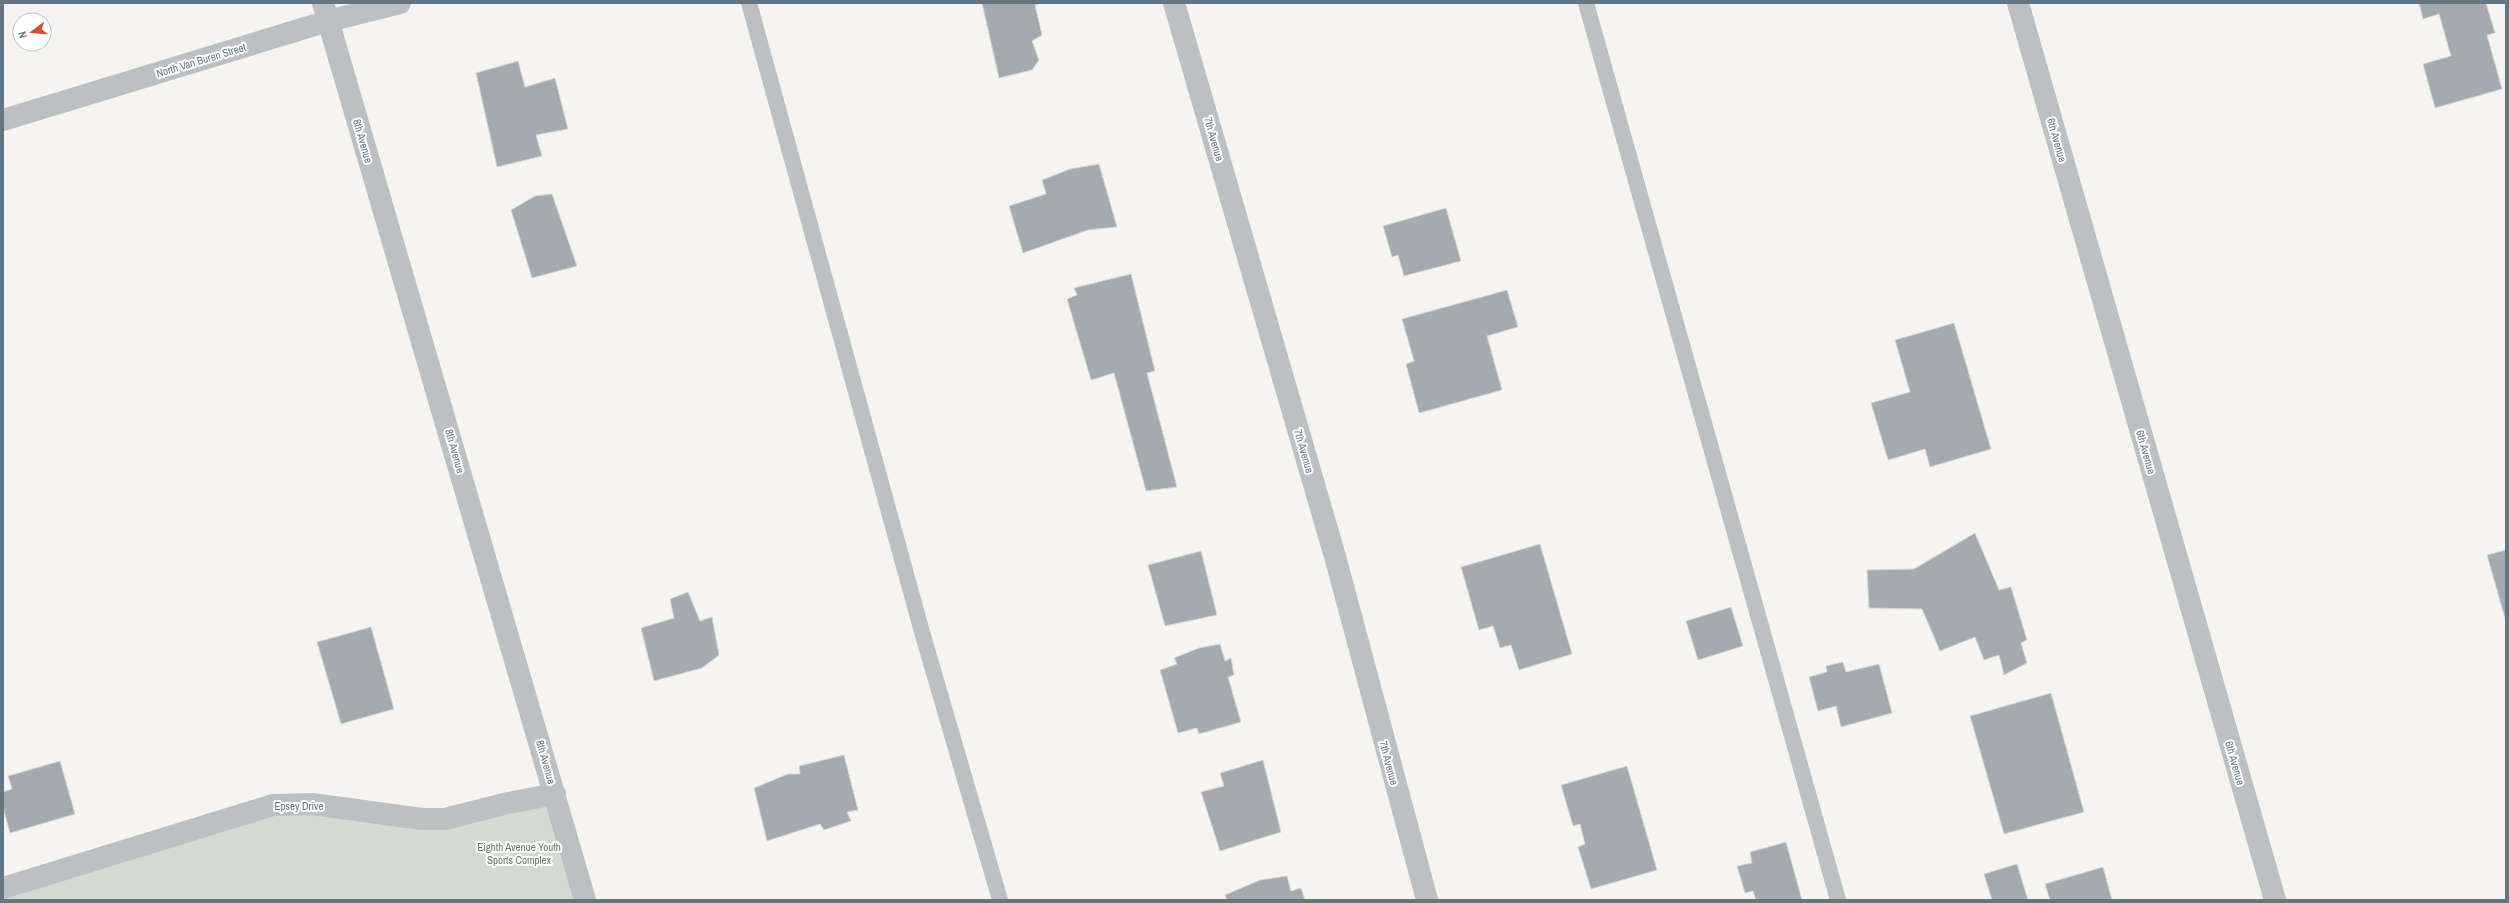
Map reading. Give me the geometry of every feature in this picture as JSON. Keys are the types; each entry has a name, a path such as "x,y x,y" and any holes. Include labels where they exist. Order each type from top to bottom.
{"street":[{"name":"North Van Buren Street","path":"3,120 326,12 400,3"},
{"name":"7th Avenue","path":"1174,3 1336,560 1427,900"},
{"name":"6th Avenue","path":"2018,3 2275,900"},
{"name":"8th Avenue","path":"326,12 585,900"},
{"name":"Epsey Drive","path":"3,888 274,805 312,804 422,819 445,819 508,802 555,794"}],"lane":[{"path":"749,3 922,632 1000,900"},
{"path":"1586,3 1838,900"}],"green space":[{"name":"Eighth Avenue Youth Sports Complex","path":"553,798 582,900 3,900 3,893 273,809 429,823"}],"building":[{"path":"982,3 1041,3 1035,5 1042,35 1032,41 1039,60 1032,70 999,78"},
{"path":"2419,3 2486,3 2495,33 2487,35 2502,89 2435,108 2423,64 2451,56 2439,14 2423,19"},
{"path":"518,61 525,87 555,78 568,129 536,135 542,156 497,167 476,73"},
{"path":"1099,164 1117,227 1088,230 1023,253 1009,206 1046,194 1042,180 1070,169"},
{"path":"552,194 577,266 532,278 511,210 535,196"},
{"path":"1446,208 1461,261 1404,276 1398,255 1392,257 1383,226"},
{"path":"1131,274 1155,371 1147,373 1177,487 1146,491 1114,373 1091,380 1067,299 1077,295 1074,288"},
{"path":"1507,290 1518,327 1487,336 1502,390 1419,413 1406,364 1414,361 1402,319"},
{"path":"1954,323 1991,449 1930,467 1925,449 1888,460 1871,403 1910,392 1895,340"},
{"path":"1975,533 1999,590 2011,587 2027,640 2021,643 2027,663 2004,675 1999,655 1984,660 1975,637 1940,651 1922,609 1869,608 1867,570 1914,569"},
{"path":"1540,544 1572,654 1519,670 1511,645 1500,648 1493,626 1479,630 1461,567"},
{"path":"2506,550 2506,622 2487,555"},
{"path":"1201,551 1217,615 1165,626 1148,565"},
{"path":"688,592 700,621 712,617 719,655 702,668 654,681 641,628 674,618 670,599"},
{"path":"1731,607 1743,646 1698,660 1686,621"},
{"path":"371,627 394,709 341,724 317,642"},
{"path":"1220,644 1225,661 1231,658 1234,675 1228,677 1241,722 1199,734 1197,728 1178,733 1160,670 1177,664 1174,658 1199,648"},
{"path":"1843,662 1846,672 1879,664 1892,713 1841,727 1836,706 1818,711 1809,677 1827,672 1826,666"},
{"path":"2051,693 2084,812 2004,834 1970,716"},
{"path":"844,755 858,810 847,812 851,821 824,830 820,824 767,841 754,788 788,774 800,774 799,766"},
{"path":"1263,760 1281,832 1220,851 1201,792 1224,786 1220,773"},
{"path":"60,761 75,814 10,833 3,807 3,792 12,789 8,776"},
{"path":"1627,766 1657,870 1591,889 1578,847 1585,844 1580,824 1573,826 1561,785"},
{"path":"1786,842 1802,900 1756,900 1753,891 1745,893 1737,866 1752,863 1750,852"},
{"path":"2017,864 2028,900 1992,900 1984,874"},
{"path":"2103,867 2112,900 2050,900 2045,884"},
{"path":"1287,876 1291,891 1301,888 1305,900 1227,900 1225,895 1260,880"}]}
